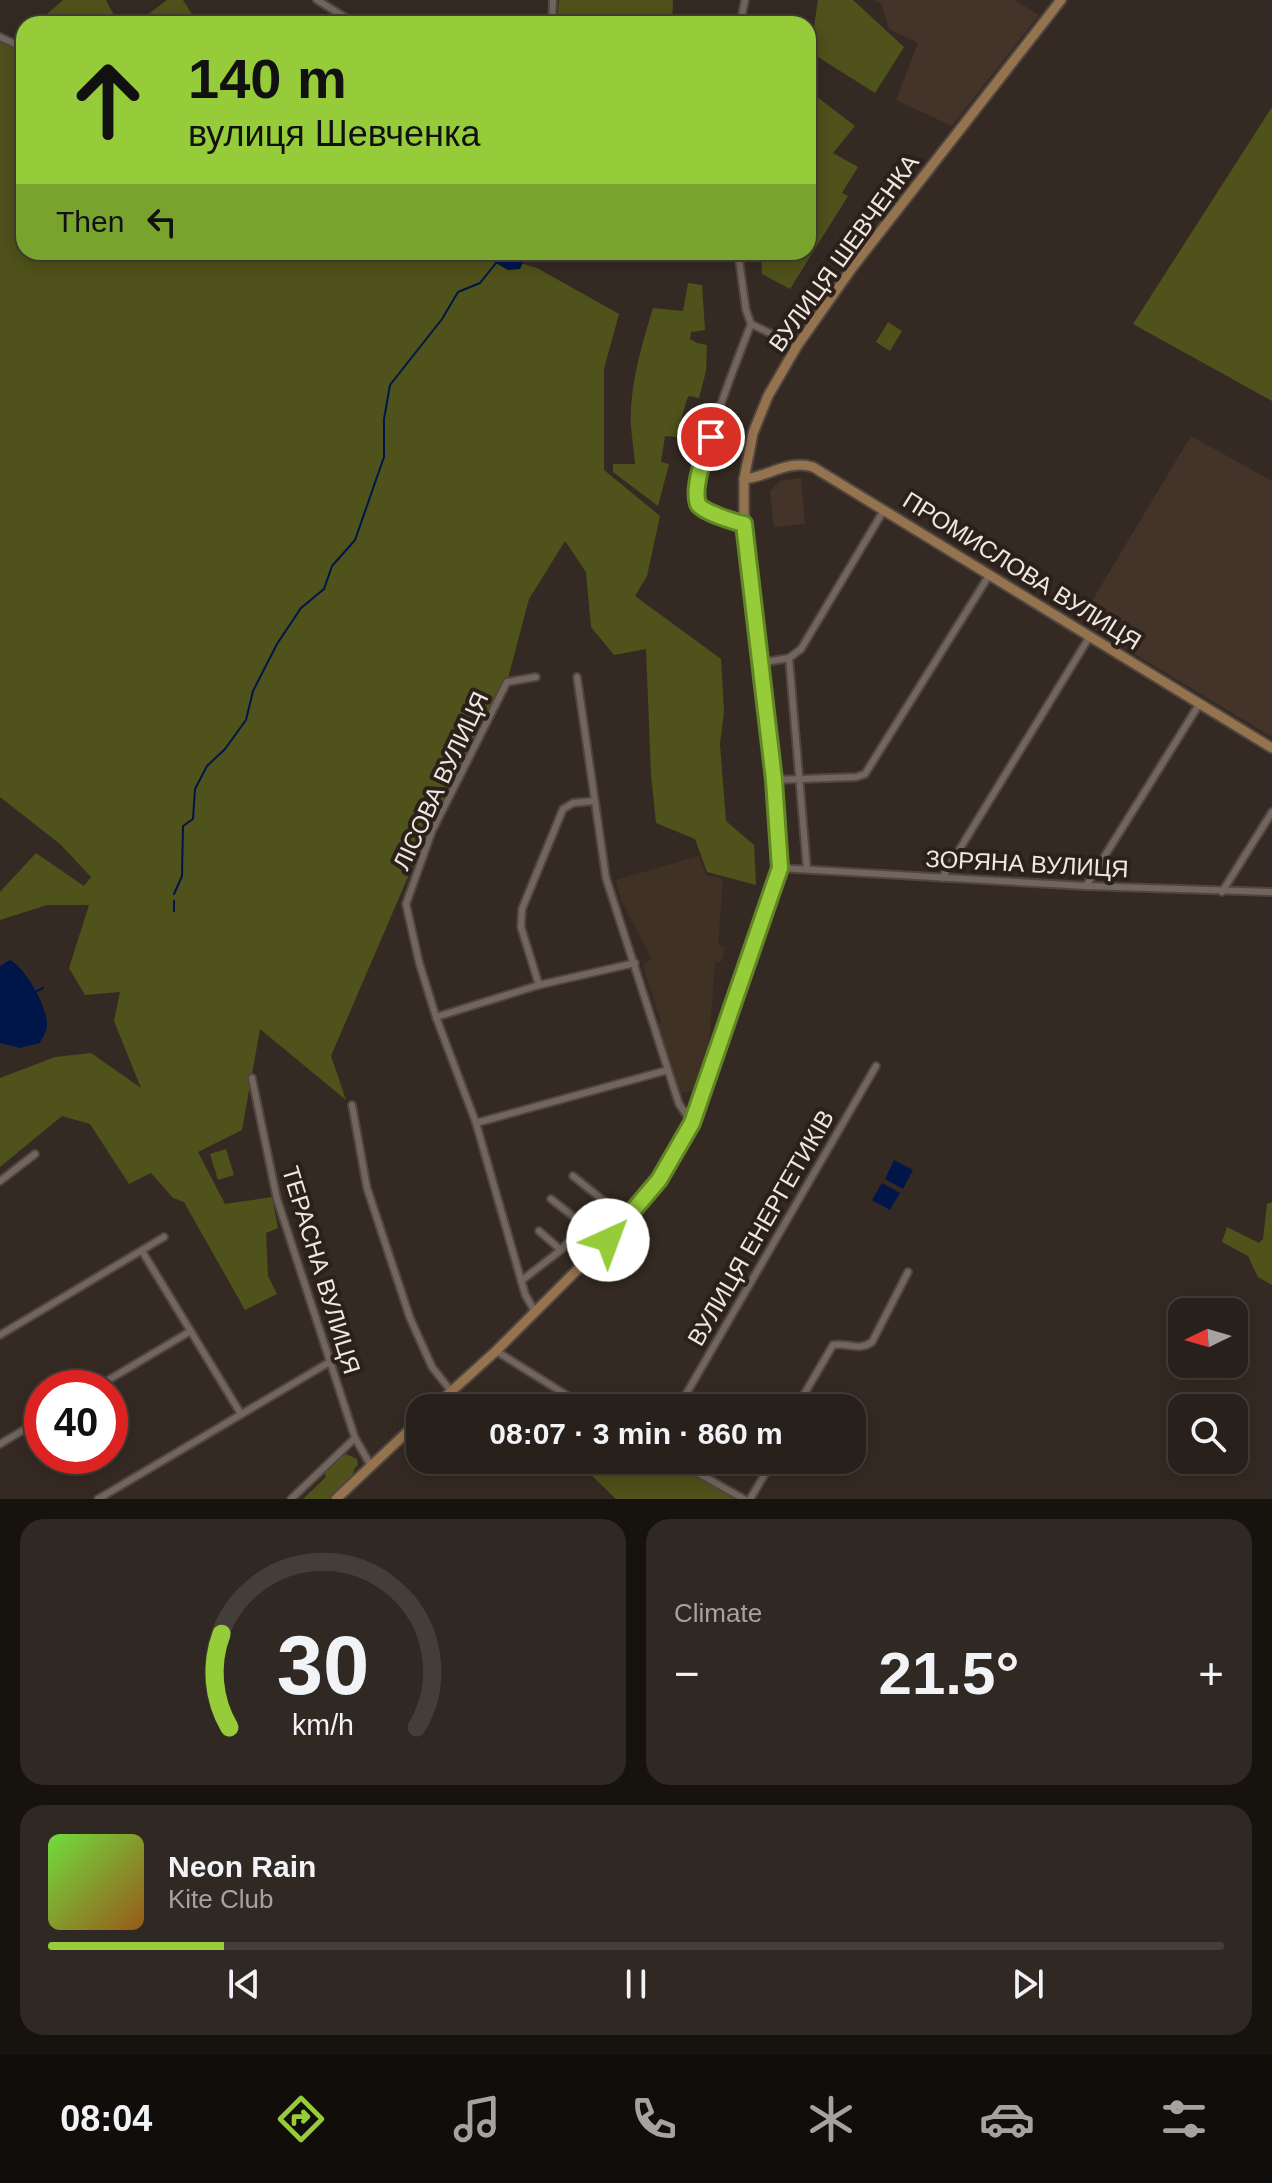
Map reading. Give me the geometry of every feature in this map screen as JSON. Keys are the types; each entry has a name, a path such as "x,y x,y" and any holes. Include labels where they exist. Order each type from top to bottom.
{"street":[{"path":"317,0 343,16"},
{"name":"ВУЛИЦЯ ШЕВЧЕНКА","path":"448,1394 496,1351 637,1208 674,1157 692,1123 780,868 774,780 744,524 747,455 761,413 797,346 852,268 1061,0"},
{"path":"739,260 751,324 700,466 697,503 701,509 744,524"},
{"path":"751,324 797,346"},
{"name":"ПРОМИСЛОВА ВУЛИЦЯ","path":"744,479 759,478 785,466 806,465 1272,748"},
{"path":"760,663 789,658 801,649 884,510"},
{"path":"774,780 856,777 865,774 990,574"},
{"path":"942,878 1090,636"},
{"path":"789,658 807,869"},
{"name":"ЛІСОВА ВУЛИЦЯ","path":"535,1312 525,1294 476,1123 436,1017 406,904 432,831 507,682 536,677"},
{"path":"577,677 606,878 679,1104 692,1123"},
{"path":"1086,886 1200,703"},
{"path":"539,985 521,927 522,909 563,809 573,803 594,801"},
{"path":"1222,892 1272,812"},
{"name":"ЗОРЯНА ВУЛИЦЯ","path":"780,868 1086,886 1272,892"},
{"path":"436,1017 539,985 635,963"},
{"name":"ВУЛИЦЯ ЕНЕРГЕТИКІВ","path":"686,1394 876,1066"},
{"path":"476,1123 668,1070"},
{"name":"ТЕРАСНА ВУЛИЦЯ","path":"252,1078 277,1199 328,1363 355,1438 371,1466"},
{"path":"352,1105 367,1188 410,1318 432,1367 451,1391"},
{"path":"0,1181 35,1154"},
{"path":"521,1281 561,1250 604,1201 573,1176"},
{"path":"551,1199 584,1225"},
{"path":"539,1231 561,1250"},
{"path":"0,1335 164,1237"},
{"path":"142,1251 241,1414"},
{"path":"804,1394 833,1345 862,1348 872,1342 908,1272"},
{"path":"125,1370 189,1332"},
{"path":"496,1351 565,1394"},
{"path":"98,1499 328,1363"},
{"path":"0,1444 24,1430"},
{"path":"336,1499 406,1433"},
{"path":"291,1499 355,1438"},
{"path":"700,1474 744,1499"},
{"path":"750,1499 765,1474"}],"shaded area":[{"path":"874,0 1014,0 1039,15 952,126 896,100 918,43 889,29 882,5"},
{"path":"1191,436 1272,481 1272,737 1080,621"},
{"path":"801,478 805,524 774,527 770,491 780,481"},
{"path":"699,856 706,875 723,879 718,945 725,948 721,962 715,962 709,1045 695,1090 679,1093 657,1027 661,1022 643,965 652,959 621,900 616,880"}],"green space":[{"path":"63,0 106,0 114,15 50,16 47,14"},
{"path":"167,0 183,0 193,16 146,16"},
{"path":"559,0 673,0 672,16 558,16"},
{"path":"818,0 853,0 904,47 875,93 816,56"},
{"path":"0,41 16,48 16,260 510,260 537,268 619,314 604,369 604,470 660,516 647,576 635,596 721,659 724,712 720,744 726,821 754,845 756,885 707,872 695,839 656,823 646,649 614,655 591,627 586,572 565,541 529,599 507,682 432,821 331,1056 346,1100 260,1029 242,1130 198,1152 225,1204 272,1197 278,1228 266,1233 268,1276 277,1294 245,1310 184,1202 173,1198 151,1173 129,1184 90,1124 62,1116 0,1167 0,1078 55,1057 91,1053 141,1088 114,1021 120,992 85,995 69,968 89,905 47,905 0,920 0,892 36,853 84,886 91,877 60,844 0,797"},
{"path":"816,96 855,126 833,153 858,167 842,193 848,196 816,247"},
{"path":"1272,107 1272,401 1133,324"},
{"path":"761,260 808,260 790,289 762,274"},
{"path":"688,283 702,285 705,330 691,332 690,339 707,345 706,371 699,398 689,396 687,399 676,437 665,436 661,462 669,464 658,506 613,472 613,464 635,464 632,397 653,308 683,311"},
{"path":"888,322 902,331 890,351 876,342"},
{"path":"226,1149 234,1175 218,1180 210,1154"},
{"path":"1272,1202 1272,1285 1258,1277 1248,1256 1222,1242 1227,1227 1259,1243 1263,1239 1267,1204"},
{"path":"340,1455 357,1459 358,1465 346,1486 332,1499 303,1499 326,1477 324,1471"},
{"path":"590,1474 700,1474 744,1499 616,1499"}],"water":[{"path":"490,260 524,260 520,269 508,270"},
{"path":"10,960 29,979 46,1018 47,1027 40,1043 20,1048 0,1043 0,966"},
{"path":"894,1160 913,1170 903,1189 885,1179"},
{"path":"882,1183 900,1193 890,1210 872,1200"}],"waterway":[{"path":"174,894 182,876 183,826 193,819 195,789 207,766 225,749 246,720 253,691 277,644 301,608 324,589 332,566 355,540 384,457 384,419 390,385 442,319 458,292 480,283 496,263"},
{"path":"174,901 174,911"},
{"path":"35,992 43,988"}],"route":[{"path":"608,1240 659,1180 692,1123 780,868 774,780 744,524 701,509 697,503 700,466 711,437"}]}
